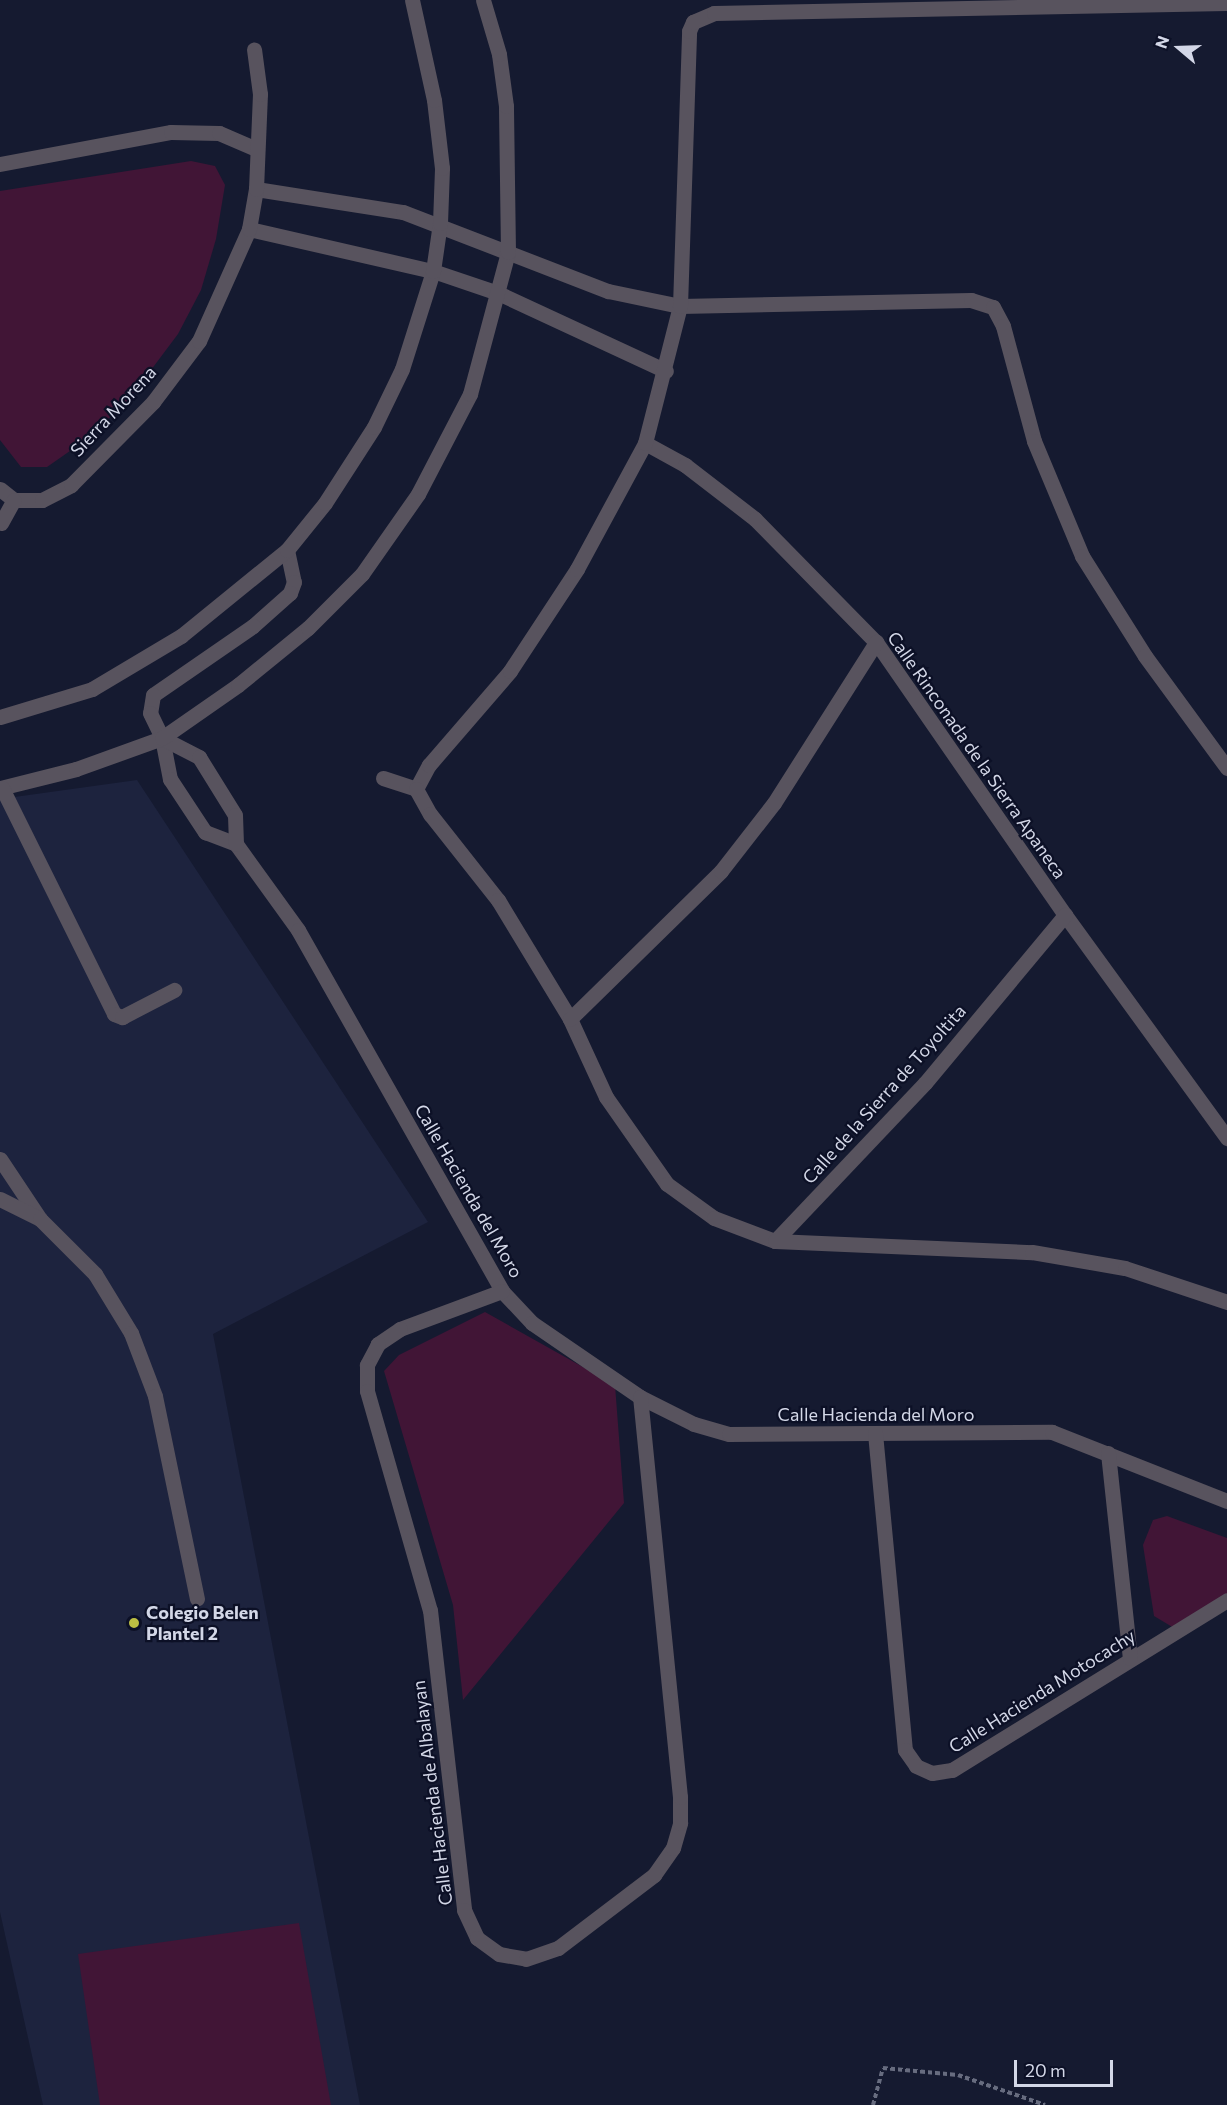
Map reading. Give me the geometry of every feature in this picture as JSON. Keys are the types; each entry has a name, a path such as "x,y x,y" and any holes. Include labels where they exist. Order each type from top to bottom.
{"street":[{"path":"0,717 92,689 181,636 287,550 325,503 374,427 402,369 432,271 440,223 442,168 434,100 412,0"},
{"path":"174,990 122,1017 114,1014 1,788 76,770 162,738 238,685 308,628 362,574 418,494 470,394 508,252 506,106 499,54 483,0"},
{"path":"416,789 429,765 516,662 577,569 645,442 666,371 680,306 689,31 701,16 1227,3"},
{"name":"Sierra Morena","path":"15,500 42,500 71,485 153,402 199,341 249,229 256,189 260,94 254,49"},
{"path":"0,164 171,132 219,133 256,149"},
{"path":"256,189 403,212 440,223 608,291 680,306 971,300 993,307 1003,326 1034,441 1082,556 1145,656 1227,768"},
{"path":"249,229 432,271 498,293 666,371"},
{"name":"Calle Rinconada de la Sierra Apaneca","path":"645,442 685,465 755,519 876,642 1065,915 1227,1138"},
{"path":"0,489 15,500 1,523"},
{"path":"162,738 198,757 235,815 236,844 205,832 170,779 162,738 150,713 153,695 253,626 290,593 294,582 287,550"},
{"path":"570,1018 721,871 774,803 876,642"},
{"path":"383,778 416,789 430,814 498,900 570,1018 606,1097 667,1184 714,1218 775,1241 1032,1252 1125,1268 1227,1302"},
{"name":"Calle Hacienda del Moro","path":"236,844 298,930 502,1291 532,1323 640,1397 694,1424 729,1434 1052,1432 1227,1500"},
{"name":"Calle de la Sierra de Toyoltita","path":"775,1241 926,1083 1065,915"},
{"path":"0,1159 40,1219 95,1274 131,1333 155,1396 197,1599"},
{"path":"0,1199 40,1219"},
{"name":"Calle Hacienda de Albalayan","path":"502,1291 392,1334 378,1344 368,1365 367,1382 430,1610 464,1910 477,1938 499,1954 526,1959 558,1948 654,1875 674,1848 680,1823 680,1797 640,1397"},
{"name":"Calle Hacienda Motocachy","path":"875,1434 904,1750 916,1766 932,1773 952,1770 1227,1600"},
{"path":"1107,1453 1130,1658"}],"path":[{"path":"873,2105 883,2068 958,2075 1045,2105"}],"shaded area":[{"path":"191,161 215,166 225,185 216,239 201,290 178,334 127,402 80,444 47,467 21,467 0,440 0,191"},
{"name":"Colegio Belen Plantel 2","path":"137,780 428,1222 213,1334 360,2105 43,2105 0,1912 0,799"},
{"path":"485,1312 615,1385 624,1503 463,1700 453,1605 384,1371 399,1355"},
{"path":"1167,1516 1227,1538 1227,1604 1179,1631 1154,1616 1143,1545 1153,1520"},
{"path":"299,1923 331,2105 100,2105 78,1954"}],"place":[{"name":"Colegio Belen Plantel 2","path":"134,1623"}]}
